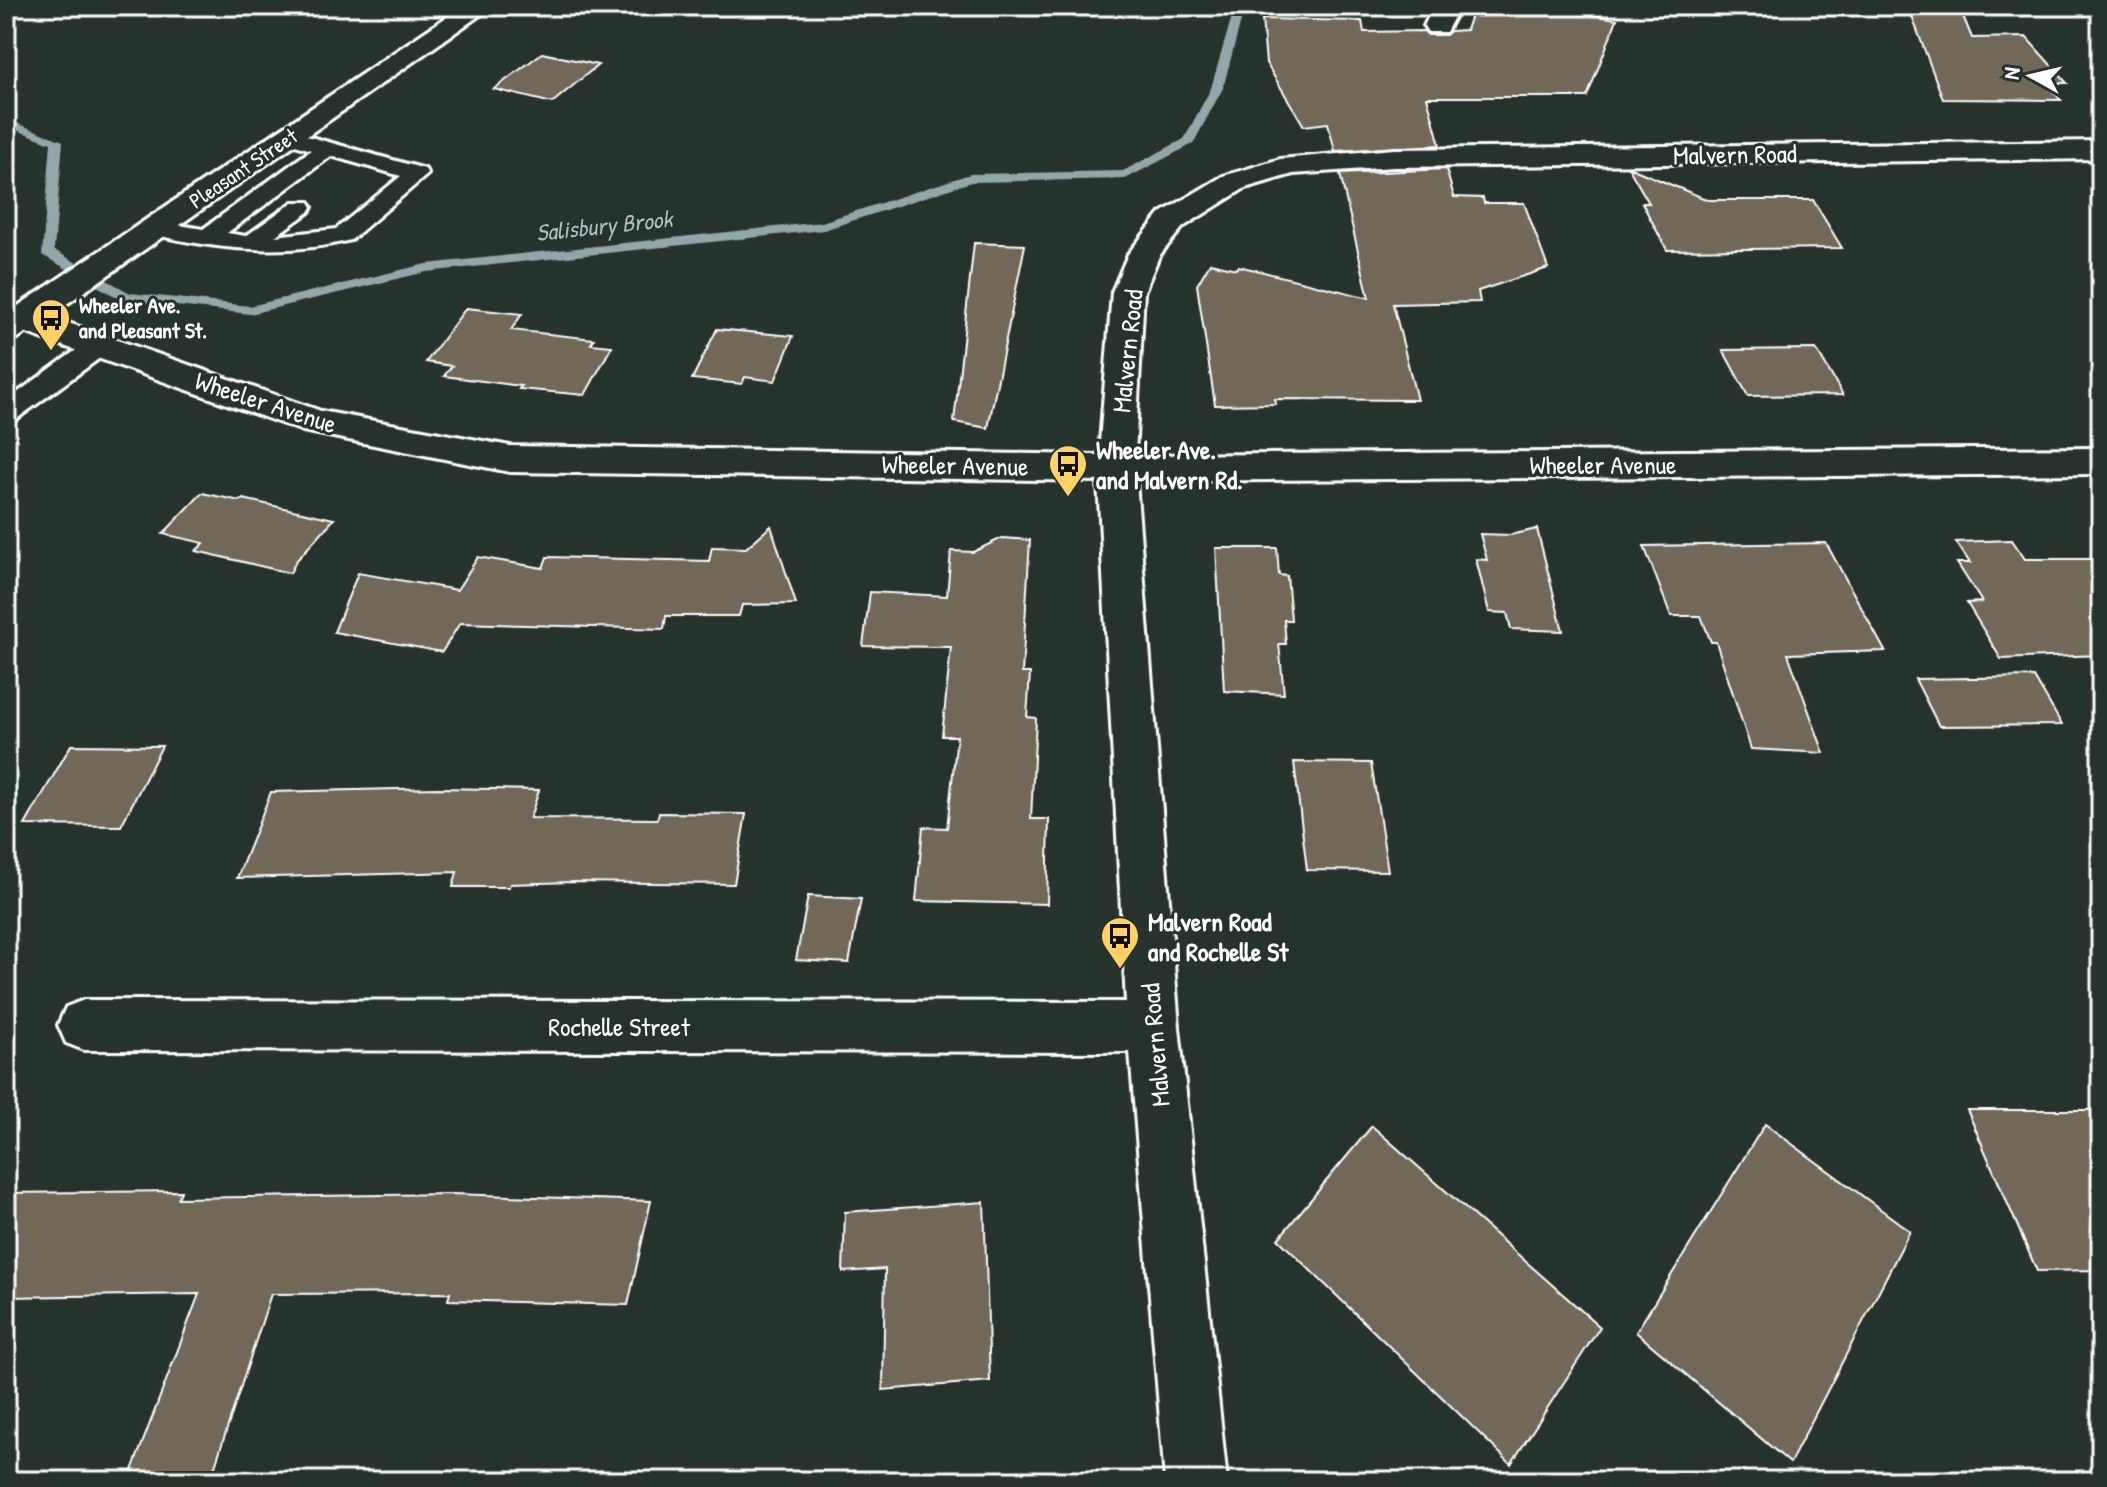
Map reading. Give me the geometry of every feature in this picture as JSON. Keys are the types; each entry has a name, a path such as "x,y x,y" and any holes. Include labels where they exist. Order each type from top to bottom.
{"street":[{"name":"Pleasant Street","path":"24,317 480,6"},
{"name":"Malvern Road","path":"1196,1481 1153,1027 1116,468 1128,292 1144,254 1172,220 1234,182 1290,165 1394,158 2101,150"},
{"name":"Wheeler Avenue","path":"24,317 316,422 510,459 1116,468 2101,461"},
{"name":"Rochelle Street","path":"84,1025 1153,1027"}],"lane":[{"path":"155,228 250,244 305,242 343,235 417,174 289,137"},
{"path":"206,238 328,148"},
{"path":"343,177 368,160"},
{"path":"250,244 301,207"},
{"path":"6,414 99,346"}],"building":[{"path":"1474,6 1533,6 1617,19 1587,97 1427,97 1440,145 1335,151 1328,123 1304,126 1266,63 1262,19 1362,21 1364,32 1424,31 1428,35 1446,35 1450,31 1466,30"},
{"path":"1908,6 1961,11 1972,38 2026,37 2067,83 2046,83 2061,100 1943,99"},
{"path":"542,53 598,65 552,103 494,89"},
{"path":"1628,167 1708,200 1813,200 1842,248 1667,250 1642,203 1649,203"},
{"path":"1446,169 1454,197 1483,198 1484,203 1524,203 1548,268 1478,291 1480,302 1393,304 1417,400 1275,399 1276,404 1215,405 1197,285 1210,263 1236,269 1239,266 1369,298 1340,174"},
{"path":"974,243 1025,245 988,428 954,422"},
{"path":"466,308 522,314 511,330 594,339 591,344 612,346 585,395 519,389 521,386 444,376 452,366 426,362"},
{"path":"717,329 793,336 775,381 745,377 742,384 692,379"},
{"path":"1816,349 1843,395 1748,396 1723,350"},
{"path":"202,493 334,519 296,561 290,573 196,551 204,543 163,534"},
{"path":"771,526 796,604 742,605 739,616 666,616 664,629 460,623 442,652 334,632 358,573 457,590 478,557 543,568 547,557 709,561 712,547 746,548"},
{"path":"1537,529 1563,631 1511,629 1507,613 1489,612 1476,559 1487,560 1480,534 1510,535"},
{"path":"1002,538 1030,540 1022,673 1030,673 1027,717 1036,718 1031,819 1049,819 1047,904 916,901 923,827 947,828 957,736 942,736 951,647 863,646 870,592 947,596 951,551 973,552"},
{"path":"2012,540 2025,559 2101,559 2101,655 2001,659 1967,603 1982,602 1957,563 1970,563 1956,542"},
{"path":"1826,543 1885,651 1788,654 1824,753 1751,749 1716,642 1711,642 1701,616 1671,616 1644,546"},
{"path":"1216,548 1277,548 1279,575 1287,576 1291,620 1284,620 1286,644 1279,644 1284,694 1224,691"},
{"path":"2034,677 2062,725 1939,726 1915,679"},
{"path":"71,745 162,746 121,826 25,825"},
{"path":"1294,762 1371,763 1388,871 1307,870"},
{"path":"438,788 539,790 530,818 657,819 659,813 746,814 734,884 571,882 453,887 457,872 237,878 271,792"},
{"path":"808,896 861,899 849,963 796,960"},
{"path":"1967,1110 2101,1110 2101,1270 2037,1271"},
{"path":"1765,1124 1910,1231 1790,1463 1636,1332"},
{"path":"1372,1126 1600,1327 1511,1464 1278,1239"},
{"path":"181,1191 178,1198 452,1194 651,1201 628,1305 448,1300 450,1293 271,1294 210,1481 128,1481 199,1294 6,1297 6,1193"},
{"path":"984,1202 990,1381 883,1390 885,1269 843,1272 845,1212"}],"waterway":[{"name":"Salisbury Brook","path":"6,122 57,141 47,252 127,297 250,310 426,268 824,226 970,178 1125,175 1189,141 1217,88 1240,6"}],"place":[{"name":"Wheeler Ave. and Pleasant St.","path":"51,352"},
{"name":"Wheeler Ave. and Malvern Rd.","path":"1068,498"},
{"name":"Malvern Road and Rochelle St","path":"1120,970"}]}
